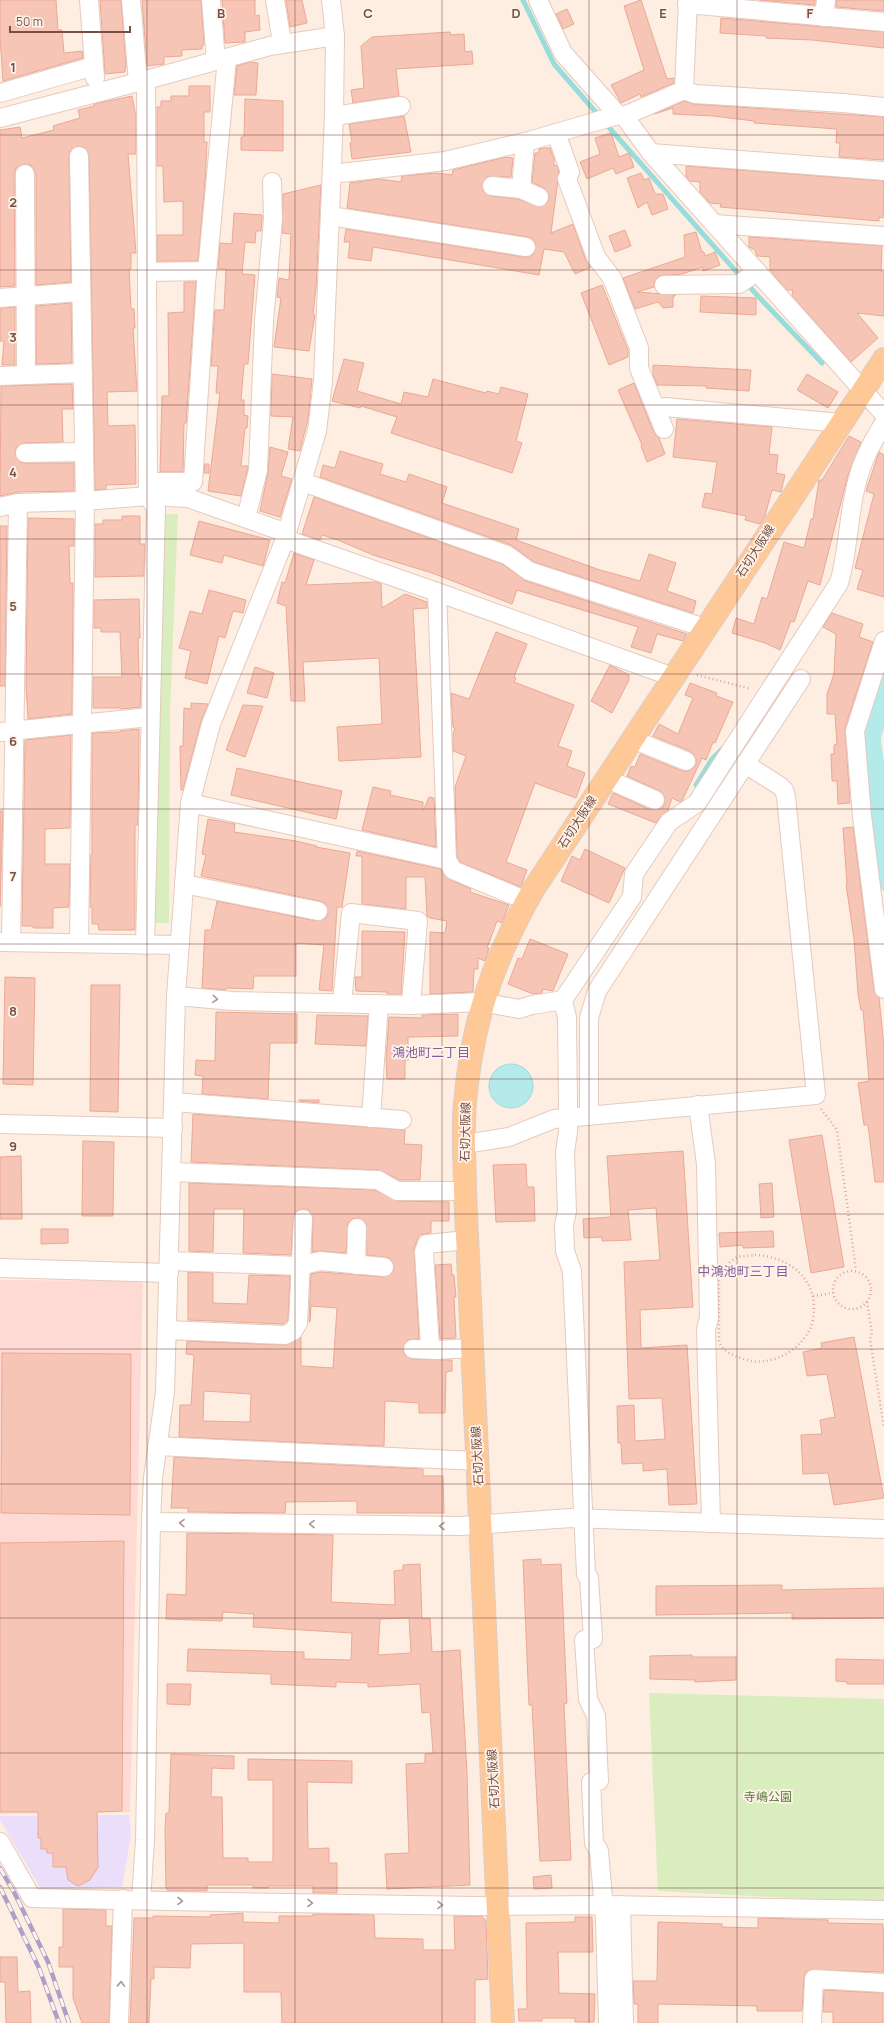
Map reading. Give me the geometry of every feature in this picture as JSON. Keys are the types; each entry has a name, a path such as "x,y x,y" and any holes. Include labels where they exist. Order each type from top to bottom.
{"main road":[{"name":"石切大阪線","path":"503,2023 499,1905 465,1191 465,1104 482,1002 502,949 527,901 675,673 884,359"}],"street":[{"path":"89,0 96,93"},
{"path":"131,0 142,82 147,272 148,489 156,508 145,945"},
{"path":"0,507 18,503 85,502 148,489 193,482 222,59 211,0"},
{"path":"275,0 282,44"},
{"path":"119,2023 132,1899 146,1840 151,1522 153,1478 165,1392 176,996 190,803 211,724 286,536 317,431 323,381 334,116 335,36 331,0"},
{"path":"538,0 563,53 715,224 749,278 863,391 884,414"},
{"path":"684,90 688,2 825,8 884,22"},
{"path":"0,118 142,82 222,59 282,44 335,36"},
{"path":"0,93 94,66"},
{"path":"332,174 445,160 525,142 618,116 684,90 695,94 884,107"},
{"path":"334,116 401,106"},
{"path":"556,133 570,172 567,179 596,257 612,278 639,348 639,368 664,429"},
{"path":"521,189 525,142"},
{"path":"651,153 884,171"},
{"path":"79,156 80,292 85,502 79,943"},
{"path":"25,174 26,375"},
{"path":"246,518 258,470 264,321 272,219 272,182"},
{"path":"492,186 521,189 539,197"},
{"path":"330,216 526,247"},
{"path":"715,224 884,236"},
{"path":"147,272 207,271"},
{"path":"664,285 749,278"},
{"path":"0,298 80,292"},
{"path":"0,376 83,373"},
{"path":"665,407 841,423"},
{"path":"608,2023 605,1921 602,1905 599,1851 594,1843 592,1782 599,1781 596,1716 588,1699 584,1640 593,1639 589,1578 586,1574 572,1271 565,1251 564,1225 567,1211 565,1152 568,1118 567,1018 563,1000 632,897 634,874 669,822 697,803 839,583 844,564 858,477 876,436 884,423"},
{"path":"25,453 84,452"},
{"path":"303,482 507,555 529,571 706,628"},
{"path":"148,489 188,498 246,518 286,536 437,592 675,673"},
{"path":"18,503 7,731 6,942 180,945"},
{"path":"437,592 447,860 453,870 527,901"},
{"path":"884,641 855,731 876,863 884,989"},
{"path":"589,1116 589,1018 597,991 801,679"},
{"path":"7,731 150,717"},
{"path":"632,739 686,762"},
{"path":"465,1144 510,1137 554,1119 816,1095 786,797 784,790 780,786 745,764"},
{"path":"606,778 655,800"},
{"path":"190,803 447,860"},
{"path":"184,884 318,911"},
{"path":"342,1003 351,913 418,921 411,1005"},
{"path":"176,996 233,1001 411,1005 482,1002 519,1009 532,1005 563,1000"},
{"path":"370,1118 379,1004"},
{"path":"174,1102 402,1120"},
{"path":"698,1105 706,1164 709,1318 706,1329 711,1523"},
{"path":"0,1124 173,1128"},
{"path":"171,1172 378,1180 397,1191 465,1191"},
{"path":"167,1330 285,1335 293,1331 298,1323 302,1219"},
{"path":"356,1265 357,1228"},
{"path":"436,1350 429,1344 425,1245 467,1240"},
{"path":"0,1268 300,1266 320,1261 384,1267"},
{"path":"413,1349 436,1350 472,1348"},
{"path":"157,1446 477,1461"},
{"path":"151,1522 460,1526 583,1519 884,1529"},
{"path":"0,1843 32,1898 499,1905 621,1905 884,1910"},
{"path":"621,1905 624,2023"},
{"path":"812,2023 814,1979 884,1983"}],"path":[{"path":"675,673 749,688"},
{"path":"816,1095 817,1104 837,1130 856,1270"},
{"path":"766,1256 783,1262 809,1283 813,1296 814,1315 811,1327 799,1344 781,1356 766,1361 754,1362 734,1356 721,1346 719,1270 737,1257 766,1256"},
{"path":"867,1302 858,1308 847,1308 838,1303 833,1293 834,1284 839,1276 846,1271 856,1270 861,1272 869,1280 871,1291 867,1302 872,1332 870,1339 884,1428"},
{"path":"813,1296 833,1293"}],"shaded area":[{"path":"0,1280 143,1281 130,1812 0,1814"},
{"path":"129,1815 131,1835 122,1887 41,1889 0,1820 0,1816"}],"green space":[{"path":"159,514 178,514 170,710 169,923 152,923"},
{"name":"寺嶋公園","path":"649,1693 884,1699 884,1900 825,1900 658,1891"}],"water":[{"path":"507,1064 515,1064 527,1070 533,1082 533,1090 527,1102 515,1108 507,1108 495,1102 489,1090 489,1082 495,1070"}],"building":[{"path":"0,0 56,0 58,30 62,30 64,53 82,51 83,58 3,81 0,38"},
{"path":"100,0 121,0 126,68 125,72 105,74"},
{"path":"142,0 201,0 204,45 202,45 202,49 182,50 182,56 164,57 164,64 147,66"},
{"path":"222,0 255,0 255,16 259,15 260,30 245,32 245,42 225,43"},
{"path":"286,0 302,0 307,23 290,27"},
{"path":"641,0 667,79 674,78 674,83 641,97 640,94 621,103 611,85 644,70 624,6"},
{"path":"759,0 815,0 815,5"},
{"path":"836,0 884,0 884,11 836,7"},
{"path":"567,9 574,24 563,29 556,14"},
{"path":"721,18 884,32 884,48 812,40 766,38 767,36 720,33"},
{"path":"450,32 451,35 464,34 465,52 472,51 473,64 396,69 399,96 353,103 351,90 364,88 361,46 372,37"},
{"path":"250,62 258,63 256,95 234,95 237,66"},
{"path":"189,86 210,86 210,112 204,112 204,142 207,142 198,261 157,261 157,235 183,235 183,201 164,202 163,166 157,166 157,107 161,107 161,101 171,101 171,96 189,96"},
{"path":"132,96 136,117 136,154 128,154 136,253 131,253 131,269 129,269 131,309 134,309 135,328 133,328 137,391 107,392 108,426 135,425 136,484 106,485 106,489 95,490 89,155 84,147 78,146 70,151 69,156 71,282 36,285 36,174 31,165 25,164 16,168 14,174 15,286 0,287 0,130 20,127 22,138 54,130 53,126 80,118 78,110 94,106 94,104"},
{"path":"245,99 283,101 283,151 241,150 241,137 244,137"},
{"path":"684,101 694,104 884,117 884,160 839,157 840,143 836,143 837,129 754,123 754,121 713,116 673,114 673,108 654,114"},
{"path":"404,116 411,152 352,159 350,143 352,142 349,124"},
{"path":"611,133 619,157 629,153 634,167 616,174 613,168 587,179 580,162 600,154 595,138"},
{"path":"550,148 554,159 554,165 557,166 559,172 551,233 573,224 586,261 591,267 575,274 564,252 544,249 539,275 373,247 371,261 348,258 350,242 344,242 346,229 530,257 534,253 536,244 533,239 528,237 347,208 350,183 379,179 401,182 402,176 436,173 452,175 453,170 506,157 513,158 511,177 487,177 482,185 483,191 491,196 518,199 540,207 548,202 549,196 544,188 532,182 535,153 539,153 539,149"},
{"path":"686,166 884,181 883,218 879,217 879,221 720,207 721,204 710,203 700,192 700,182 690,181 686,176"},
{"path":"641,173 644,180 649,178 655,194 663,194 668,209 652,215 647,202 638,208 627,178"},
{"path":"321,185 316,287 313,315 315,315 309,351 274,347 281,298 277,297 279,278 289,280 291,234 282,233 283,194"},
{"path":"234,213 262,215 261,231 256,231 255,243 245,242 242,274 255,275 248,364 244,364 241,400 244,400 244,415 248,416 247,428 245,428 241,466 248,466 248,468 241,496 208,491 220,393 216,393 218,366 211,366 215,310 224,310 226,269 218,269 220,243 232,244"},
{"path":"625,230 631,246 615,252 609,236"},
{"path":"696,232 702,252 704,252 705,256 715,252 720,265 703,271 703,267 682,274 659,276 655,280 654,287 637,292 676,295 673,297 673,307 663,308 658,302 635,309 623,278 685,257 684,235"},
{"path":"749,237 882,246 881,271 884,272 884,316 857,313 878,338 851,362 792,296 793,290 787,290 770,270 770,257 757,256 755,250 749,247"},
{"path":"184,282 196,282 186,423 184,423 183,472 160,472 162,396 169,396 168,313 184,312"},
{"path":"602,285 628,350 628,357 609,365 581,293"},
{"path":"701,296 756,298 756,315 700,312"},
{"path":"71,303 72,363 36,364 36,306"},
{"path":"15,307 15,365 2,365 4,341 0,341 0,308"},
{"path":"344,359 364,363 357,391 401,404 404,392 428,397 433,379 486,393 487,391 499,394 501,387 528,394 516,441 522,443 512,473 391,433 397,417 361,406 360,408 332,401"},
{"path":"653,365 751,370 749,391 706,388 707,386 657,385 653,375"},
{"path":"272,374 312,379 308,419 300,451 288,449 293,417 271,416"},
{"path":"807,374 838,392 828,408 797,390"},
{"path":"634,383 654,433 659,438 665,454 647,462 641,446 642,445 618,390"},
{"path":"72,384 73,409 62,409 63,442 24,443 16,448 15,454 20,462 25,463 74,463 74,491 18,492 0,496 1,386"},
{"path":"677,419 772,427 769,454 778,455 776,473 785,475 781,492 772,490 765,516 760,524 745,520 746,516 702,507 705,493 712,494 717,462 673,457"},
{"path":"849,436 861,442 848,475 820,585 808,581 794,622 791,621 780,650 765,643 732,633 736,618 754,624 762,597 767,599 784,542 804,548 811,519 813,519 819,480 822,480"},
{"path":"270,447 288,452 281,476 292,479 280,517 260,511 268,472"},
{"path":"340,451 383,464 380,474 406,482 409,474 447,487 442,503 519,529 516,540 600,570 640,581 649,554 676,563 667,591 696,601 693,613 534,562 511,545 320,477 323,465 335,468"},
{"path":"879,452 884,455 884,597 857,589 863,570 855,568 874,494 866,491"},
{"path":"205,464 209,464 209,473 204,473"},
{"path":"314,497 502,564 526,581 687,634 683,641 657,634 651,653 631,647 638,627 517,590 512,604 432,573 373,555 338,540 322,535 320,540 302,534"},
{"path":"122,516 140,516 140,544 145,544 144,576 95,577 95,524 103,524 103,520 122,520"},
{"path":"28,518 74,519 74,546 69,546 70,583 73,583 72,714 28,719 26,686"},
{"path":"199,521 270,540 263,566 224,555 222,563 190,555"},
{"path":"0,526 7,526 5,686 0,686"},
{"path":"294,553 314,560 306,585 376,582 381,584 382,608 405,594 427,602 427,608 413,609 421,757 339,761 337,727 382,724 379,658 303,662 305,701 291,701 286,606 277,603 282,582 285,583"},
{"path":"209,590 246,600 243,613 233,611 225,638 219,636 207,684 185,678 191,651 179,648 190,611 202,614"},
{"path":"139,599 140,638 138,638 139,677 141,677 140,707 120,709 93,708 93,677 122,677 120,632 101,632 101,628 94,628 94,600"},
{"path":"832,613 863,624 859,637 873,642 845,728 850,803 838,804 837,781 832,781 831,754 834,754 834,745 837,744 835,714 827,714 827,694 834,674 836,634 823,627"},
{"path":"496,632 527,644 514,677 516,678 514,682 574,705 558,746 572,751 567,766 585,773 576,798 535,783 506,862 527,870 521,887 460,862 457,857 455,787 466,756 453,751 453,734 455,728 453,727 451,693 469,699"},
{"path":"610,665 629,675 629,680 612,713 591,701"},
{"path":"255,667 274,673 267,698 247,693"},
{"path":"690,683 717,693 716,696 733,702 715,743 713,742 706,760 702,758 682,801 680,802 672,798 668,810 656,823 608,804 613,793 651,810 661,809 664,805 665,798 660,791 627,776 631,766 635,767 640,754 682,771 688,771 696,765 696,759 690,751 653,736 659,724 678,734 693,698 685,695"},
{"path":"191,703 208,704 201,721 183,790 181,790 180,746 183,746 184,708 191,709"},
{"path":"243,705 263,706 245,757 226,750"},
{"path":"139,729 138,825 135,825 135,930 99,930 98,924 92,924 92,907 90,907 92,855 92,733 120,732"},
{"path":"71,735 70,828 45,829 45,864 70,864 69,907 53,908 53,928 33,928 33,926 22,926 25,740"},
{"path":"237,768 342,791 336,819 231,795"},
{"path":"373,787 391,791 390,795 423,802 423,811 429,797 434,798 436,847 362,830"},
{"path":"0,811 3,811 0,907"},
{"path":"208,819 235,824 234,832 296,841 317,846 316,847 350,853 342,907 337,907 332,991 319,990 324,945 296,943 296,976 254,976 253,989 226,988 226,990 202,988 205,930 211,930 217,901 316,921 326,918 328,913 325,903 320,901 201,876 206,855 202,854"},
{"path":"853,827 874,990 879,998 884,1046 884,1182 875,1182 868,1125 864,1125 858,1083 869,1081 863,1010 861,1010 858,994 854,939 846,884 843,828"},
{"path":"585,849 625,868 609,903 561,881 572,856 580,860"},
{"path":"357,851 440,869 449,879 471,889 470,892 509,905 502,923 497,921 487,948 489,948 485,961 478,958 478,969 474,969 473,992 430,994 430,932 445,933 447,921 430,918 427,916 425,877 406,877 406,909 362,904 362,856 356,856"},
{"path":"362,931 405,932 401,994 356,991 355,977 362,977"},
{"path":"530,939 568,954 553,991 543,989 542,993 533,994 508,984 518,958 522,959"},
{"path":"5,977 35,978 33,1085 3,1084"},
{"path":"91,985 120,985 118,1112 90,1111"},
{"path":"216,1012 297,1014 297,1043 270,1043 268,1099 202,1094 203,1076 195,1075 196,1060 215,1061"},
{"path":"458,1014 458,1036 408,1037 408,1060 405,1060 405,1079 387,1079 386,1060 389,1017 422,1018 422,1015"},
{"path":"317,1015 368,1016 366,1046 315,1044"},
{"path":"319,1100 319,1103 299,1101"},
{"path":"193,1114 405,1130 404,1144 422,1145 420,1180 400,1180 378,1170 191,1162"},
{"path":"822,1135 844,1267 811,1273 789,1140"},
{"path":"83,1141 114,1142 113,1216 82,1216"},
{"path":"683,1151 693,1307 640,1310 641,1348 687,1345 697,1504 669,1505 667,1469 643,1471 643,1463 622,1464 621,1443 618,1443 617,1406 634,1405 635,1441 665,1439 662,1398 629,1399 624,1262 660,1260 656,1208 628,1210 631,1240 602,1241 602,1237 584,1238 583,1219 611,1217 607,1156"},
{"path":"21,1156 22,1219 0,1219 0,1157"},
{"path":"526,1164 527,1187 534,1187 535,1221 496,1222 493,1165"},
{"path":"189,1183 375,1190 397,1201 449,1202 449,1221 431,1221 431,1233 419,1235 414,1248 419,1339 408,1340 403,1349 404,1354 412,1359 452,1360 452,1371 446,1372 445,1413 419,1413 419,1403 385,1401 384,1446 179,1437 180,1405 191,1405 194,1355 186,1354 187,1341 285,1345 301,1337 301,1366 333,1368 337,1308 311,1306 309,1322 311,1274 321,1272 383,1277 392,1273 394,1268 390,1258 367,1255 366,1223 358,1218 352,1219 348,1223 346,1253 321,1251 312,1252 313,1219 309,1210 304,1209 298,1210 293,1218 291,1255 243,1253 244,1209 214,1209 213,1252 189,1251","holes":["204,1391 251,1394 250,1422 203,1421"]},
{"path":"772,1183 774,1217 761,1218 759,1184"},
{"path":"41,1229 68,1229 68,1243 41,1244"},
{"path":"773,1231 774,1247 743,1248 743,1245 720,1247 719,1233"},
{"path":"451,1264 452,1275 454,1275 456,1297 454,1297 456,1338 440,1339 435,1265"},
{"path":"188,1272 213,1273 213,1303 247,1304 249,1275 290,1276 288,1320 283,1324 188,1320"},
{"path":"854,1337 884,1498 834,1505 828,1473 803,1474 801,1435 822,1434 820,1420 835,1417 827,1374 807,1376 803,1352 822,1348 821,1343"},
{"path":"2,1353 131,1354 130,1515 1,1513"},
{"path":"174,1457 423,1469 423,1476 443,1476 444,1513 357,1513 357,1501 286,1502 285,1513 188,1512 188,1508 171,1508"},
{"path":"187,1533 333,1535 331,1602 395,1605 394,1571 403,1570 403,1565 420,1564 422,1619 430,1618 432,1652 460,1650 467,1773 470,1885 387,1889 385,1854 409,1853 406,1764 425,1763 425,1754 433,1753 430,1712 422,1713 420,1684 368,1687 368,1683 336,1682 336,1687 271,1684 271,1674 187,1671 188,1649 304,1652 304,1659 351,1660 352,1633 253,1627 254,1614 223,1612 222,1621 166,1619 167,1594 186,1595","holes":["409,1618 411,1653 378,1655 380,1619"]},
{"path":"124,1541 122,1811 97,1812 98,1867 90,1880 78,1886 68,1880 66,1867 53,1867 53,1853 47,1853 47,1849 41,1849 41,1838 38,1838 38,1812 0,1812 0,1543"},
{"path":"541,1559 541,1565 561,1564 567,1703 564,1704 571,1860 540,1861 532,1705 529,1705 523,1560"},
{"path":"782,1585 782,1590 884,1588 884,1618 792,1619 792,1613 656,1615 656,1586"},
{"path":"692,1655 692,1657 736,1657 736,1680 695,1682 695,1680 650,1679 650,1656"},
{"path":"836,1659 884,1660 884,1684 847,1684 847,1682 836,1681"},
{"path":"167,1684 191,1684 190,1705 167,1704"},
{"path":"171,1754 234,1756 234,1769 212,1768 211,1797 222,1797 223,1858 248,1858 248,1862 273,1862 273,1780 248,1780 248,1759 352,1761 352,1783 307,1782 308,1849 329,1848 329,1863 337,1863 337,1893 313,1893 313,1886 268,1886 268,1888 253,1888 253,1885 207,1885 207,1891 168,1891 166,1888 165,1830 166,1813 169,1813"},
{"path":"551,1875 552,1888 534,1889 533,1877"},
{"path":"63,1909 106,1910 106,1926 112,1926 109,2023 82,2023 73,1998 73,1967 59,1967 59,1947 63,1947"},
{"path":"243,1913 243,1922 279,1923 279,1916 313,1916 313,1914 374,1915 375,1938 423,1939 423,1950 455,1950 454,1916 482,1916 486,1921 488,1979 475,1980 475,2023 282,2023 281,1992 244,1992 244,1943 191,1944 190,1968 154,1967 154,1979 151,1979 149,2023 130,2023 134,1918 153,1918 153,1916 210,1917 210,1915"},
{"path":"575,1917 592,1917 593,1952 558,1952 559,1993 595,1994 594,2022 575,2022 575,2018 542,2018 542,2021 519,2021 518,2009 527,2009 526,1923 575,1922"},
{"path":"758,1918 828,1920 828,1923 883,1924 884,1972 810,1970 805,1973 804,1978 802,2011 757,2011 757,2006 658,2004 658,2023 638,2023 638,2004 634,2004 633,1981 657,1981 658,1922 722,1924 722,1927 758,1928"},
{"path":"0,1957 17,1957 18,1992 30,1991 31,2023 6,2023 5,1982 0,1982"},
{"path":"824,1990 883,1993 883,2023 833,2023 833,2012 823,2012"}],"waterway":[{"path":"523,0 554,64 600,117"},
{"path":"605,123 756,294 822,363"},
{"path":"884,686 866,736 884,876"},
{"path":"696,785 712,759 722,749"}],"railway":[{"path":"0,1868 15,1894 48,1962 69,2023"},
{"path":"0,1887 39,1968 59,2023"}],"district":[{"name":"鴻池町二丁目","path":"431,1052"},
{"name":"中鴻池町三丁目","path":"743,1271"}]}
